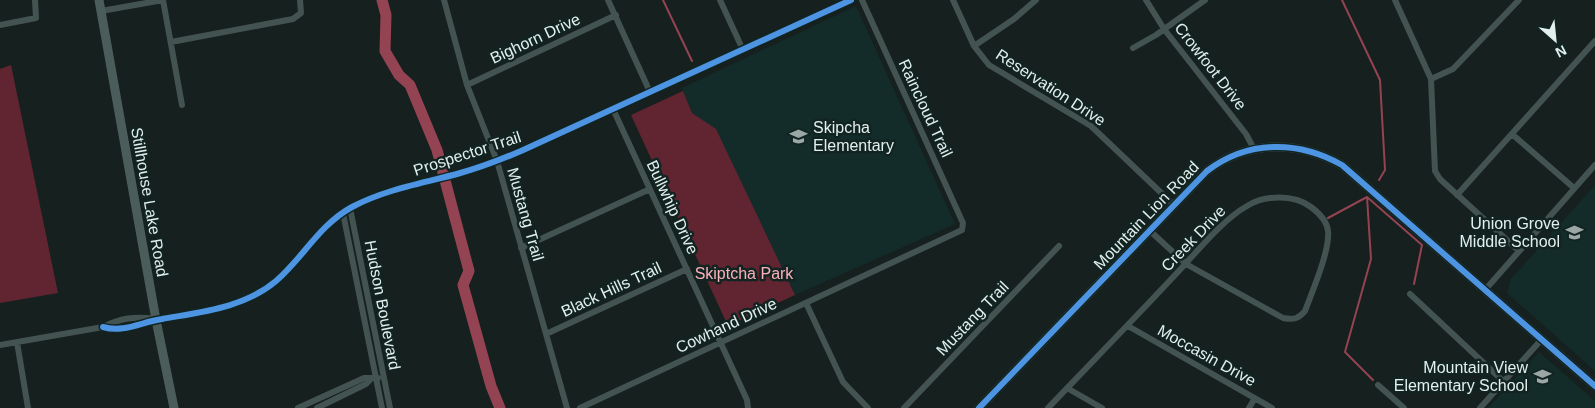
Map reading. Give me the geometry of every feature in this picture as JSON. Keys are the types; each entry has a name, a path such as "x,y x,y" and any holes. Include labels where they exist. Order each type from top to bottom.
{"street":[{"path":"0,25 36,18 35,0"},
{"name":"Stillhouse Lake Road","path":"99,0 156,320 174,408"},
{"path":"101,12 163,0 182,105"},
{"path":"171,42 292,18 301,13 300,0"},
{"name":"Mustang Trail","path":"444,0 467,85 496,161 566,408"},
{"path":"608,0 650,92"},
{"path":"720,0 743,50"},
{"name":"Prospector Trail","path":"0,345 103,327 116,320 140,317 156,320 222,308 256,294 275,282 320,232 350,208 370,199 496,161 851,0"},
{"name":"Raincloud Trail","path":"862,0 963,227"},
{"name":"Reservation Drive","path":"953,0 974,46 989,65 1091,126 1174,205"},
{"path":"974,46 1014,19 1036,0"},
{"name":"Crowfoot Drive","path":"1146,0 1164,29 1246,134 1254,149"},
{"path":"1133,48 1206,0"},
{"path":"1395,0 1431,79 1433,163 1440,179 1519,250"},
{"path":"1431,79 1453,69 1519,0"},
{"name":"Bighorn Drive","path":"467,85 616,15"},
{"path":"1458,195 1595,41"},
{"name":"Bullwhip Drive","path":"613,109 721,343 748,408"},
{"path":"1512,134 1574,188"},
{"name":"Mountain Lion Road","path":"980,408 1149,230 1215,165 1239,153 1271,147 1297,148 1313,152 1342,165 1595,386"},
{"path":"1485,290 1595,165"},
{"path":"521,248 650,189"},
{"name":"Creek Drive","path":"1048,408 1128,326 1186,264 1235,213 1257,200 1282,198 1310,206 1324,220 1328,240 1314,289 1305,311 1299,318 1283,318 1186,264"},
{"name":"Hudson Boulevard","path":"350,208 390,408"},
{"name":"Hudson Boulevard","path":"343,213 373,379 382,408"},
{"name":"Cowhand Drive","path":"580,408 962,230 963,227"},
{"path":"1149,230 1186,264"},
{"name":"Mustang Trail","path":"904,408 1059,246"},
{"name":"Black Hills Trail","path":"546,334 687,269"},
{"path":"1410,294 1504,381"},
{"path":"806,303 842,382 868,408"},
{"name":"Moccasin Drive","path":"1128,326 1272,408"},
{"path":"1480,408 1542,339"},
{"path":"17,342 28,408"},
{"path":"298,408 364,378 383,377"},
{"path":"317,408 373,379"},
{"path":"1378,385 1404,408"},
{"path":"1067,388 1102,408"},
{"path":"1249,408 1255,398"}],"shaded area":[{"path":"856,6 955,224 795,295 716,130 692,113 682,88"},
{"name":"Union Grove Middle School","path":"1595,185 1595,371 1507,293 1511,279"},
{"name":"Mountain View Elementary School","path":"1539,352 1595,401 1595,408 1488,408"}],"green space":[{"path":"11,65 58,293 0,303 0,69"},
{"name":"Skiptcha Park","path":"683,91 692,113 716,129 795,295 728,326 631,115"}],"waterway":[{"path":"382,0 386,15 385,51 399,75 410,85 437,150 469,271 463,285 491,386 500,408"},
{"path":"663,0 692,61"},
{"path":"1342,0 1380,80 1385,170 1379,180"},
{"path":"1367,197 1371,259 1345,352 1373,380"},
{"path":"1367,197 1422,245 1414,284"},
{"path":"1328,218 1367,197"}],"cycle path":[{"path":"103,327 111,329 125,328 154,320 222,308 250,297 264,290 286,272 321,232 340,214 364,201 390,191 489,164 851,0"},
{"path":"979,408 1207,171 1239,153 1273,147 1308,151 1342,165 1595,386"}],"place":[{"name":"Skipcha Elementary","path":"799,136"},
{"name":"Union Grove Middle School","path":"1574,232"},
{"name":"Mountain View Elementary School","path":"1542,376"}]}
